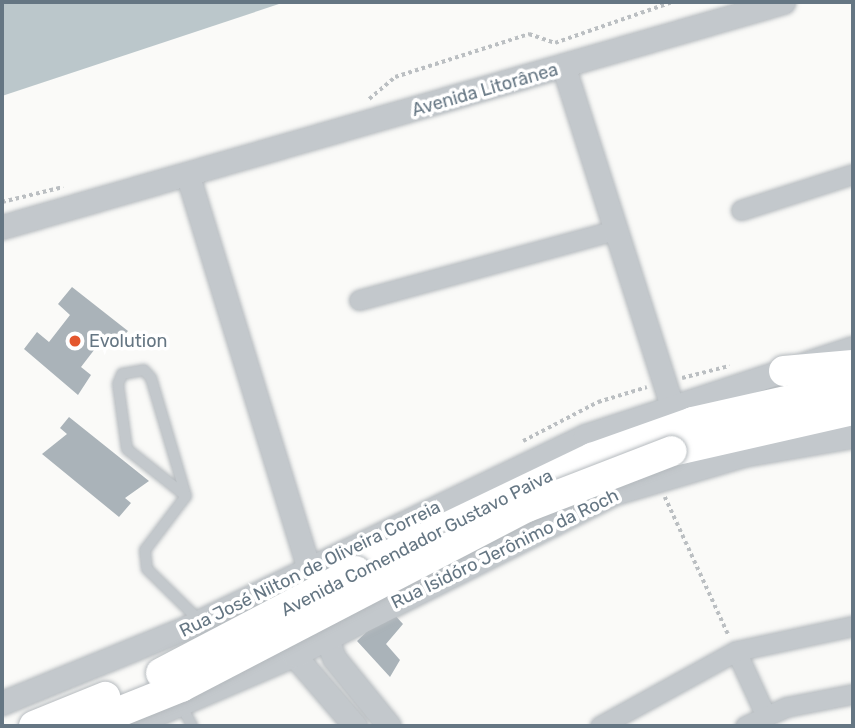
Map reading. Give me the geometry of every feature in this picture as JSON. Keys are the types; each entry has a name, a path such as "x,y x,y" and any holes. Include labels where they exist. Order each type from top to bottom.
{"main road":[{"path":"784,371 853,365"},
{"name":"Avenida Comendador Gustavo Paiva","path":"34,726 173,668 520,488 669,429 853,386"},
{"name":"Avenida Comendador Gustavo Paiva","path":"84,726 181,687 527,507 669,429 853,413"},
{"path":"793,446 853,413"}],"street":[{"name":"Avenida Litorânea","path":"2,227 564,68 783,2"},
{"path":"564,68 615,230 669,429"},
{"path":"741,210 853,174"},
{"path":"188,176 310,569 325,639 368,701 389,726"},
{"path":"359,300 615,230"},
{"name":"Rua José Nilton de Oliveira Correia","path":"2,703 201,621 585,436 669,429 784,371 853,348"},
{"name":"Rua Isidóro Jerônimo da Roch","path":"325,639 536,530 656,479 793,446 853,436"},
{"path":"271,588 294,655 346,723 368,701"},
{"path":"600,726 736,651 853,626"},
{"path":"129,726 325,639"},
{"path":"736,651 765,714"},
{"path":"745,726 765,714 853,694"}],"lane":[{"path":"144,370 151,379 186,496 127,449 118,384 122,374 144,370"},
{"path":"186,496 145,550 147,569 201,621"},
{"path":"181,705 192,726"}],"path":[{"path":"359,102 384,92 396,77 482,49 529,34 555,43 672,2"},
{"path":"2,202 69,185"},
{"path":"656,479 736,651"}],"shaded area":[{"path":"2,2 285,2 2,96"}],"building":[{"name":"Evolution","path":"72,287 128,331 111,349 101,341 81,367 91,375 78,395 24,349 37,332 49,342 70,315 58,304"},
{"path":"69,417 149,481 125,498 131,503 119,517 42,454 67,434 60,428"},
{"path":"390,610 403,624 386,644 400,660 390,677 357,641"}],"place":[{"name":"Evolution","path":"75,341"}]}
